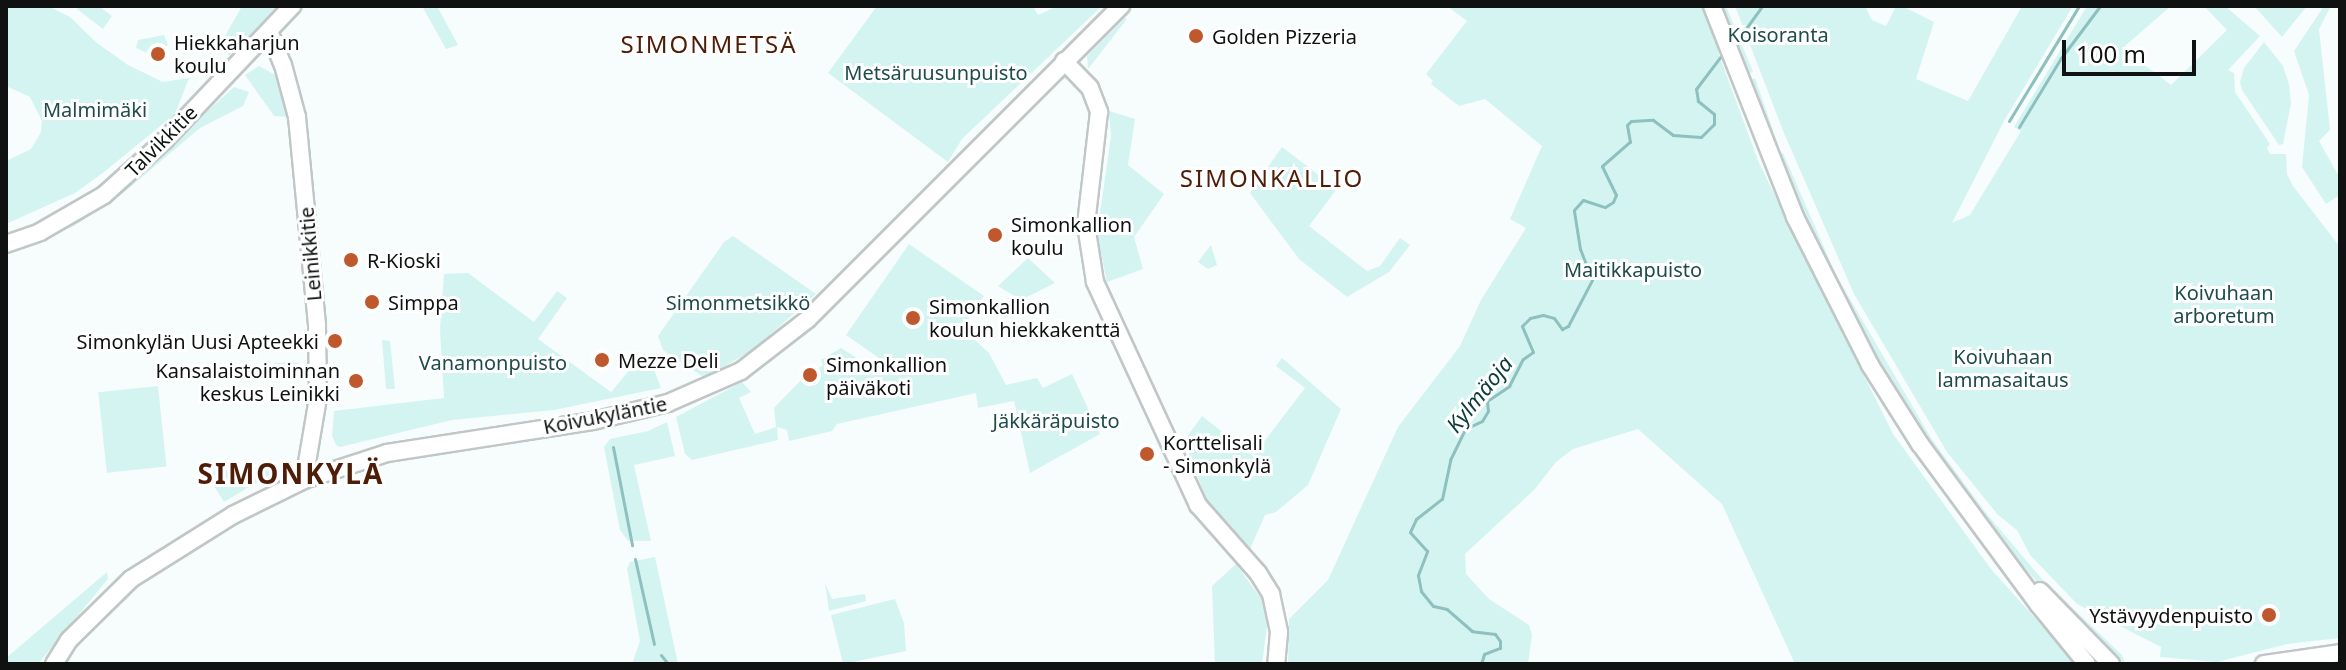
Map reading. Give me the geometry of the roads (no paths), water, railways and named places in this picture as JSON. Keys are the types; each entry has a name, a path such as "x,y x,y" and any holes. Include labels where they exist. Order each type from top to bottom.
{"main road":[{"name":"Talvikkitie","path":"6,244 40,232 104,195 165,140 292,6"},
{"name":"Koivukyläntie","path":"54,664 69,640 131,579 233,515 304,480 387,453 593,421 668,403 741,371 808,319 1121,6"},
{"path":"1712,6 1818,267 1870,365 1908,427 2087,664"},
{"name":"Leinikkitie","path":"269,31 283,65 297,117 317,326 318,398 304,480"},
{"path":"1064,61 1090,88 1099,112 1086,225 1086,243 1095,282 1183,479 1203,514 1266,583 1275,605 1279,632 1276,664"},
{"path":"1987,534 2111,664"},
{"path":"2264,664 2340,653"}],"waterway":[{"name":"Kylmäoja","path":"1747,27 1762,6"},
{"path":"2009,121 2079,6"},
{"path":"2019,127 2061,58 2100,6"},
{"name":"Kylmäoja","path":"1481,664 1484,654 1500,648 1500,641 1495,634 1472,631 1447,609 1433,606 1421,591 1418,575 1427,551 1410,532 1416,519 1442,499 1450,460 1465,429 1482,421 1488,411 1487,401 1509,386 1523,359 1533,352 1522,326 1530,318 1543,315 1554,318 1562,329 1568,326 1592,280 1580,249 1574,210 1583,200 1605,207 1613,202 1616,195 1602,166 1630,142 1627,125 1631,121 1653,120 1673,135 1701,137 1714,124 1714,114 1698,101 1696,89 1721,56"},
{"path":"613,447 632,545"},
{"path":"635,559 654,644"},
{"path":"661,655 668,664"}],"place":[{"name":"Golden Pizzeria","path":"1196,36"},
{"name":"Hiekkaharjun koulu","path":"158,54"},
{"name":"Simonkallion koulu","path":"995,235"},
{"name":"R-Kioski","path":"351,260"},
{"name":"Simppa","path":"372,302"},
{"name":"Simonkallion koulun hiekkakenttä","path":"913,318"},
{"name":"Simonkylän Uusi Apteekki","path":"335,341"},
{"name":"Mezze Deli","path":"602,360"},
{"name":"Simonkallion päiväkoti","path":"810,375"},
{"name":"Kansalaistoiminnan keskus Leinikki","path":"356,381"},
{"name":"Korttelisali - Simonkylä","path":"1147,454"},
{"name":"Ystävyydenpuisto","path":"2269,615"}],"district":[{"name":"SIMONMETSÄ","path":"709,44"},
{"name":"SIMONKALLIO","path":"1272,178"},
{"name":"SIMONKYLÄ","path":"291,473"}],"park label":[{"name":"Koisoranta","path":"1778,34"},
{"name":"Metsäruusunpuisto","path":"936,72"},
{"name":"Malmimäki","path":"95,109"},
{"name":"Maitikkapuisto","path":"1633,269"},
{"name":"Simonmetsikkö","path":"738,302"},
{"name":"Koivuhaan arboretum","path":"2224,304"},
{"name":"Vanamonpuisto","path":"493,362"},
{"name":"Koivuhaan lammasaitaus","path":"2003,368"},
{"name":"Jäkkäräpuisto","path":"1056,420"}]}
